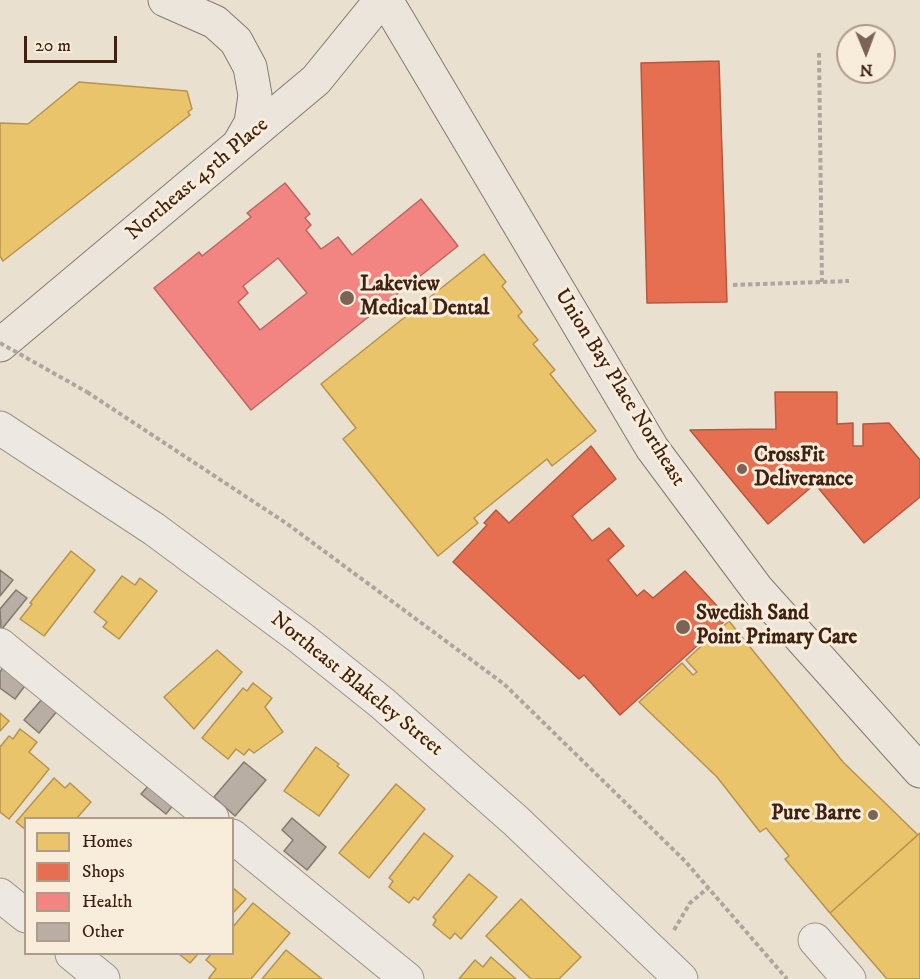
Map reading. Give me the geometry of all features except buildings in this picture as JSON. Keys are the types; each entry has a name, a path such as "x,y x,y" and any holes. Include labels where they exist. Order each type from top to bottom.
{"main road":[{"path":"165,0 215,22 236,41 250,67 255,95 251,123 237,148"},
{"name":"Northeast 45th Place","path":"0,344 316,80 384,0"},
{"name":"Union Bay Place Northeast","path":"384,0 652,448 757,589 920,771"}],"street":[{"name":"Northeast Blakeley Street","path":"0,428 154,529 303,639 373,696 516,821 676,977"},
{"path":"0,645 210,817"},
{"path":"234,838 407,979"},
{"path":"0,895 24,914"},
{"path":"815,940 849,979"},
{"path":"73,955 103,979"}],"path":[{"path":"819,53 822,282"},
{"path":"733,285 849,281"},
{"path":"0,344 87,392 286,523 504,684 685,861 787,979"},
{"path":"671,935 690,903 708,888"}],"place":[{"name":"Lakeview Medical Dental","path":"347,298"},
{"name":"CrossFit Deliverance","path":"742,469"},
{"name":"Swedish Sand Point Primary Care","path":"683,627"},
{"name":"Pure Barre","path":"873,815"}]}
